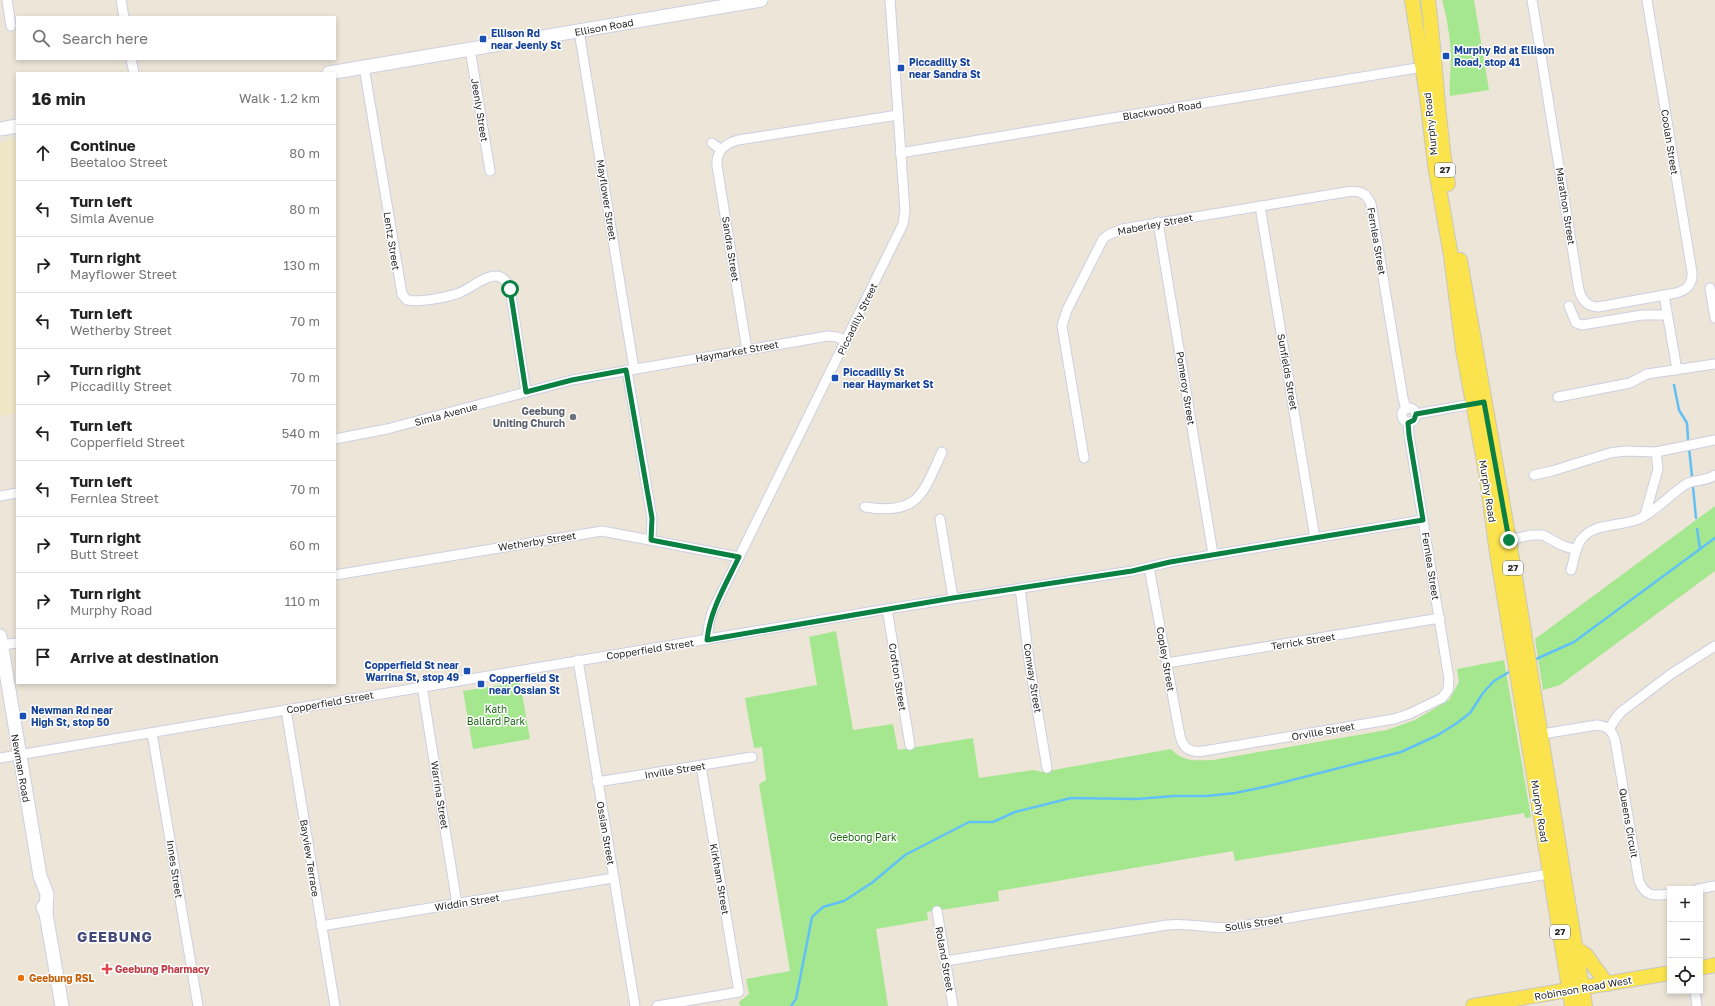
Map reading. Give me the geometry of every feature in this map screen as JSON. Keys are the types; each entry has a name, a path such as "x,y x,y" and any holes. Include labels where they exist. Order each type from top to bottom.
{"main road":[{"name":"Murphy Road","path":"1412,0 1423,67 1435,165 1451,256 1463,350 1478,403 1509,540 1534,736 1556,873 1576,989 1585,1006"},
{"name":"Murphy Road","path":"1428,0 1434,47 1445,168 1478,403 1496,552 1534,736"},
{"name":"Murphy Road","path":"1556,873 1574,948 1576,989 1572,1006"},
{"path":"1574,948 1586,955 1607,984"},
{"path":"1703,967 1715,965"},
{"name":"Robinson Road West","path":"1473,1006 1667,974"}],"street":[{"path":"7,0 11,26"},
{"path":"121,0 124,16"},
{"name":"Ellison Road","path":"335,72 579,31 738,2 761,0"},
{"name":"Piccadilly Street","path":"707,640 708,627 712,612 847,341 903,224 905,211 890,0"},
{"name":"Marathon Street","path":"1532,0 1580,295 1588,305 1598,307 1681,292 1690,284"},
{"name":"Coolah Street","path":"1646,0 1692,272 1690,284"},
{"name":"Mayflower Street","path":"579,31 652,518 651,540"},
{"name":"Jeenly Street","path":"470,49 490,171"},
{"path":"132,60 134,72"},
{"name":"Lentz Street","path":"364,67 401,290 404,298 407,300 416,301 453,295 491,276 502,278 510,289 526,392"},
{"name":"Blackwood Road","path":"900,153 1423,67"},
{"path":"712,143 720,150 728,144 738,140 898,115"},
{"path":"0,129 16,126"},
{"name":"Sandra Street","path":"720,150 717,157 718,166 747,350"},
{"name":"Maberley Street","path":"1084,458 1062,333 1064,318 1099,244 1103,239 1108,235 1122,229 1158,222 1353,191 1365,194"},
{"name":"Fernlea Street","path":"1365,194 1369,199 1372,208 1406,409"},
{"name":"Sunfields Street","path":"1260,206 1316,538"},
{"name":"Pomeroy Street","path":"1158,222 1213,554"},
{"path":"1710,288 1715,318"},
{"path":"1664,295 1677,370"},
{"path":"1569,306 1576,322 1582,325 1642,315 1667,315"},
{"name":"Haymarket Street","path":"630,369 828,336 837,337 847,341"},
{"path":"1558,397 1630,383 1647,374 1715,364"},
{"name":"Simla Avenue","path":"336,440 387,429 572,380 630,369"},
{"path":"1416,414 1478,403"},
{"path":"1406,409 1412,409 1416,414 1414,420 1408,423 1404,421 1402,417 1402,412 1406,409"},
{"name":"Fernlea Street","path":"1408,423 1440,618 1449,686"},
{"path":"1534,475 1610,453 1625,451 1656,452 1715,440"},
{"path":"865,506 892,508 915,502 925,489 942,452"},
{"path":"1645,515 1658,469 1656,452"},
{"path":"1571,570 1576,550 1581,539 1595,528 1639,519 1688,483 1708,480 1715,475"},
{"path":"0,496 16,493"},
{"path":"940,520 953,598"},
{"name":"Copperfield Street","path":"0,758 422,686 1149,567 1213,554 1423,520"},
{"name":"Wetherby Street","path":"336,575 596,532 610,532 739,557"},
{"path":"1509,540 1531,535 1542,535 1561,545 1576,550"},
{"name":"Copley Street","path":"1149,567 1180,736 1182,744 1187,749"},
{"name":"Conway Street","path":"1020,588 1029,660 1047,768"},
{"name":"Crofton Street","path":"887,609 910,745"},
{"name":"Terrick Street","path":"1167,663 1440,618"},
{"path":"1,640 16,642"},
{"name":"Newman Road","path":"1,640 40,876 40,896 46,914 62,1006"},
{"path":"1534,736 1597,725 1609,729 1621,712 1671,674 1715,646"},
{"name":"Ossian Street","path":"578,660 635,1006"},
{"name":"Warrina Street","path":"422,686 457,904"},
{"name":"Orville Street","path":"1187,749 1194,752 1204,751 1394,719 1436,702 1445,694 1449,686"},
{"name":"Bayview Terrace","path":"286,710 335,1006"},
{"name":"Queens Circuit","path":"1609,729 1616,740 1641,886 1648,893 1653,895 1667,894"},
{"name":"Innes Street","path":"152,733 198,1006"},
{"name":"Inville Street","path":"597,782 752,757"},
{"name":"Kirkham Street","path":"657,1006 739,992 701,766"},
{"name":"Sollis Street","path":"946,961 1167,925 1188,924 1214,928 1235,927 1556,873"},
{"name":"Widdin Street","path":"321,926 614,878"},
{"path":"1703,888 1715,886"},
{"name":"Roland Street","path":"937,911 953,1006"},
{"path":"1695,994 1697,1006"}],"shaded area":[{"path":"16,139 16,413 0,416 0,142"}],"green space":[{"path":"1442,0 1474,0 1489,90 1450,96 1451,48 1447,20"},
{"path":"1715,506 1715,571 1560,685 1543,690 1535,639"},
{"name":"Geebong Park","path":"836,631 853,730 893,724 898,750 973,738 979,778 1034,770 1042,772 1171,749 1185,759 1213,760 1387,730 1415,720 1449,700 1459,682 1457,669 1504,660 1531,817 1525,818 1524,813 1235,861 1233,851 998,891 999,901 927,912 928,920 876,929 888,1006 740,1006 739,1002 749,994 746,979 790,971 759,784 766,780 762,747 754,748 745,698 817,685 809,637"},
{"name":"Kath Ballard Park","path":"520,682 530,739 473,749 463,691"}],"waterway":[{"path":"1674,385 1679,410 1687,423 1688,439"},
{"path":"1689,448 1692,476"},
{"path":"1693,487 1696,518"},
{"path":"1697,529 1700,549"},
{"path":"1536,659 1574,642 1715,538"},
{"path":"791,1006 796,999 812,917 823,907 844,901 873,882 905,855 969,822 993,822 1015,812 1071,798 1137,799 1174,796 1207,796 1235,793 1269,786 1401,752 1438,735 1457,723 1470,713 1483,693 1494,681 1509,672"}],"place":[{"name":"Ellison Rd near Jeenly St","path":"483,39"},
{"name":"Murphy Rd at Ellison Road, stop 41","path":"1446,56"},
{"name":"Piccadilly St near Sandra St","path":"901,68"},
{"name":"Piccadilly St near Haymarket St","path":"835,378"},
{"name":"Geebung Uniting Church","path":"573,417"},
{"name":"Copperfield St near Warrina St, stop 49","path":"467,671"},
{"name":"Copperfield St near Ossian St","path":"481,684"},
{"name":"Newman Rd near High St, stop 50","path":"23,716"},
{"name":"Geebung Pharmacy","path":"107,969"},
{"name":"Geebung RSL","path":"21,978"}],"district":[{"name":"GEEBUNG","path":"115,937"}],"route":[{"path":"510,289 526,392 572,380 626,370 652,518 651,540 739,557 712,612 708,627 707,640 953,598 1132,571 1170,562 1423,520 1408,423 1413,422 1416,418 1416,414 1484,402 1509,540"}]}
